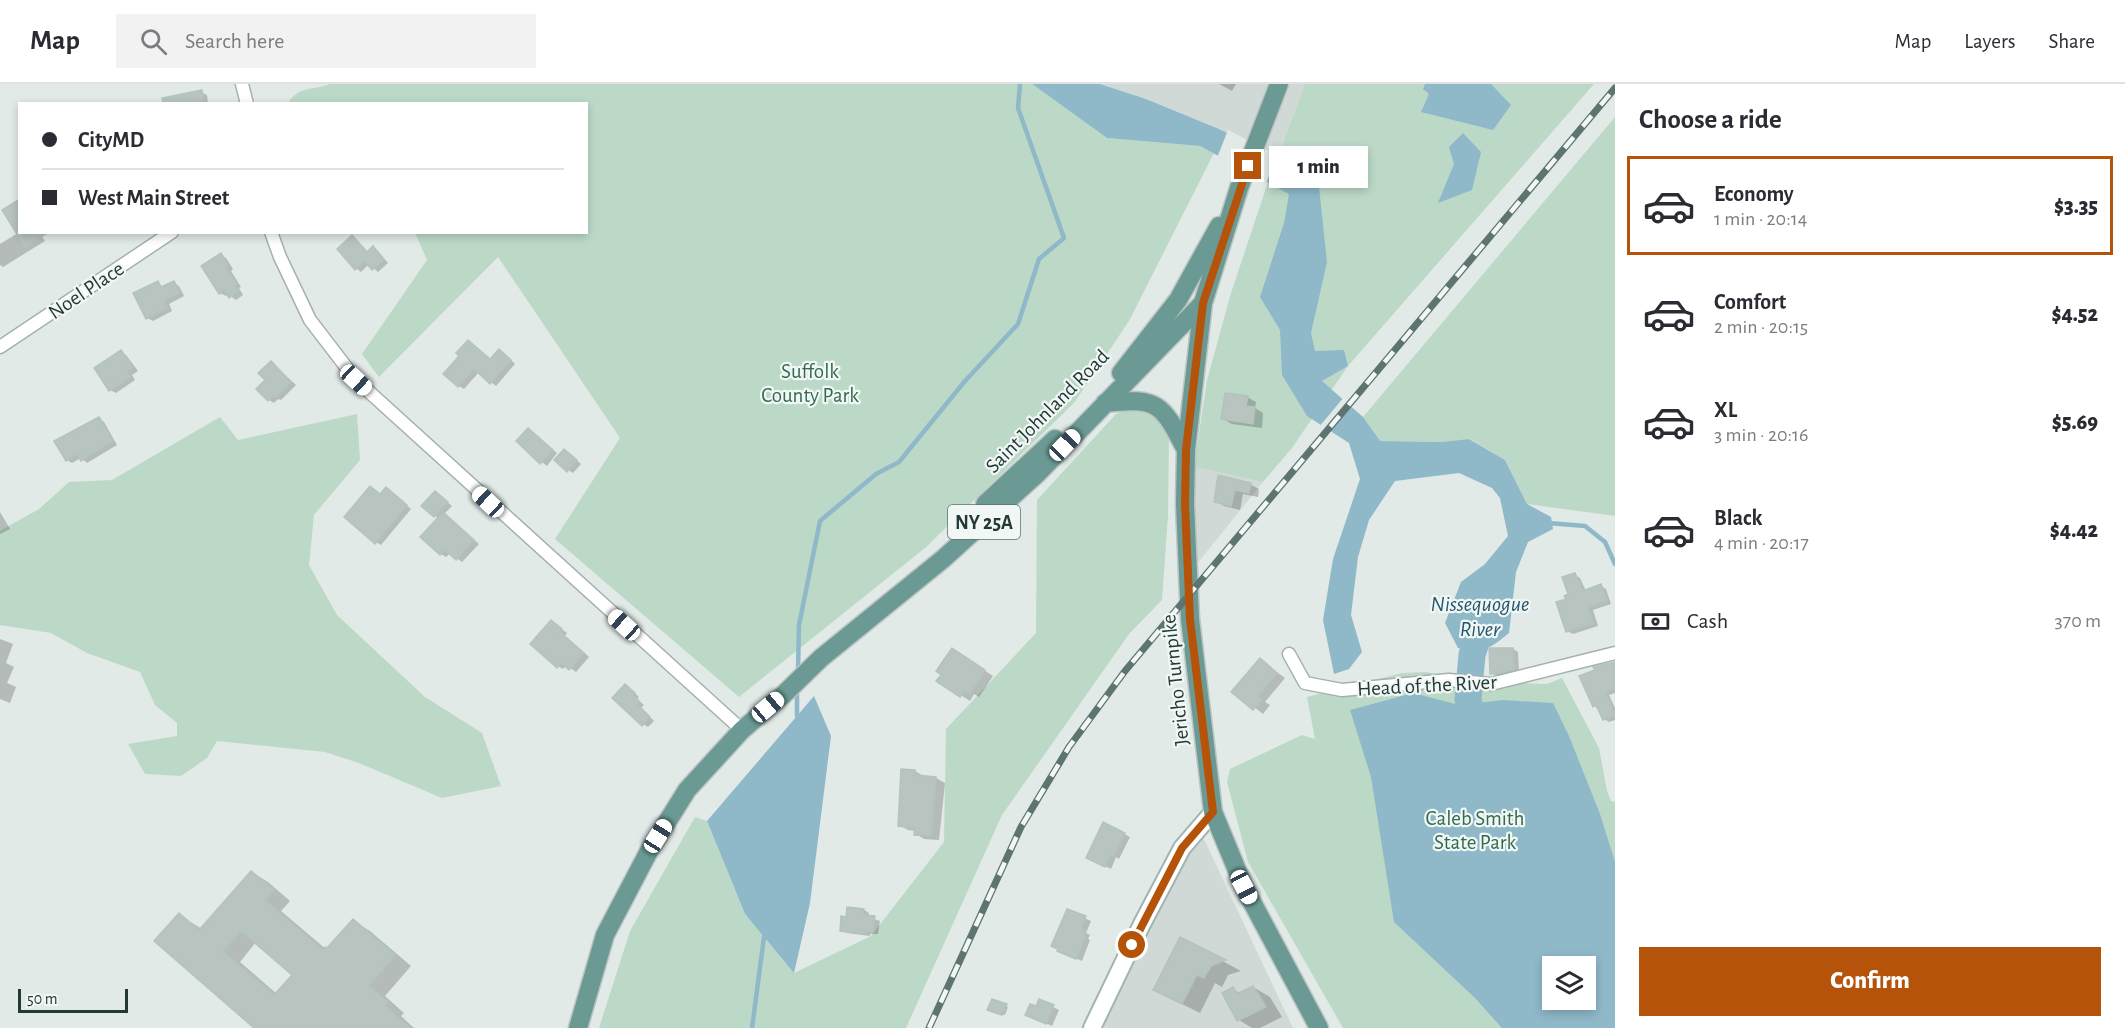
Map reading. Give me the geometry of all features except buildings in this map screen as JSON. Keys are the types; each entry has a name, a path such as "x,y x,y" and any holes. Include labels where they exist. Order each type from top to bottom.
{"main road":[{"path":"1239,188 1279,84"},
{"name":"Jericho Turnpike","path":"1239,188 1203,303 1186,450 1185,504 1190,619 1213,812 1244,887 1319,1028"},
{"name":"Saint Johnland Road","path":"876,613 967,521 1101,394 1178,300 1239,188"},
{"name":"Saint Johnland Road","path":"578,1028 605,935 649,851 687,790 742,730 782,696 821,658 943,559 1038,473 1203,303"},
{"path":"1145,341 1158,336 1170,337 1188,349 1196,365"},
{"path":"1105,403 1139,401 1155,405 1173,424 1186,450"},
{"path":"1092,1028 1182,848 1213,812"}],"street":[{"path":"242,84 246,102"},
{"name":"Noel Place","path":"0,347 169,234"},
{"path":"272,234 310,320 356,380 742,730"},
{"name":"Head of the River","path":"1289,654 1305,683 1342,690 1449,680 1491,684 1615,653"}],"shaded area":[{"path":"1100,84 1305,84 1277,158 1219,129 1146,99"},
{"path":"1194,467 1263,482 1196,565 1193,514"},
{"path":"1202,835 1293,1028 1099,1028 1168,883"}],"green space":[{"name":"Suffolk County Park","path":"330,84 1032,84 1107,138 1200,146 1214,153 1129,321 1074,403 925,548 739,697 555,539 620,438 498,257 379,377 362,354 427,260 415,234 588,234 588,102 289,102 301,91"},
{"path":"1305,84 1594,84 1348,366 1292,448 1263,482 1194,467 1207,380 1231,293 1267,185"},
{"path":"1615,117 1615,516 1527,504 1505,460 1470,439 1441,442 1379,441 1363,417"},
{"path":"1137,406 1159,413 1169,432 1168,516 1162,600 1129,634 1002,815 906,1028 599,1028 630,931 695,817 707,821 745,914 794,973 871,936 944,842 946,729 1036,633 1037,500 1116,414"},
{"path":"357,414 360,460 314,515 309,565 337,615 425,697 482,733 501,786 442,798 359,763 325,752 217,741 207,758 181,776 145,774 128,744 177,736 177,723 155,705 140,672 87,653 51,633 0,625 0,531 39,509 69,482 112,480 220,417 238,440"},
{"name":"Caleb Smith State Park","path":"1426,672 1488,682 1547,684 1562,678 1599,748 1607,791 1611,801 1615,802 1615,1028 1343,1028 1248,862 1227,782 1230,769 1302,735 1315,739 1307,697 1402,673"}],"water":[{"name":"Nissequogue River","path":"1032,84 1100,84 1146,99 1219,129 1281,159 1284,170 1296,175 1305,175 1319,187 1327,262 1311,333 1315,351 1344,350 1348,366 1322,381 1363,417 1380,441 1441,442 1469,439 1505,460 1527,504 1551,517 1553,529 1528,542 1516,572 1509,633 1497,643 1480,650 1458,648 1445,623 1461,582 1485,564 1508,536 1500,498 1492,488 1459,473 1395,481 1369,520 1358,557 1351,615 1362,652 1349,669 1334,674 1323,620 1333,559 1360,479 1349,443 1307,416 1282,375 1280,330 1260,297 1284,223 1289,194 1200,146 1107,138"},
{"path":"1425,84 1491,84 1511,105 1493,130 1421,112 1429,94 1423,89"},
{"path":"1463,133 1481,152 1472,190 1438,203 1454,164 1449,147"},
{"name":"Caleb Smith State Park","path":"1413,693 1459,705 1503,700 1553,703 1569,736 1600,814 1615,862 1615,1028 1502,1028 1475,998 1394,922 1371,777 1350,710"},
{"path":"814,696 831,736 810,903 794,973 745,914 707,821"}],"pier":[{"path":"1228,130 1277,155 1265,186 1217,158"},
{"path":"1344,397 1353,404 1329,433 1319,427"}],"waterway":[{"path":"798,672 799,625 820,521 876,474 899,462 965,381 1018,324 1039,259 1064,238 1018,108 1020,84"},
{"path":"1548,523 1585,526 1605,542 1615,564"},
{"name":"Nissequogue River","path":"1477,740 1468,699 1472,655 1484,616"},
{"path":"797,689 797,716"},
{"path":"752,1028 764,937"}],"railway":[{"path":"929,1028 1021,827 1069,747 1125,671 1615,88"}],"route":[{"path":"1132,945 1182,848 1213,812 1190,619 1185,504 1186,450 1203,303 1248,166"}]}
